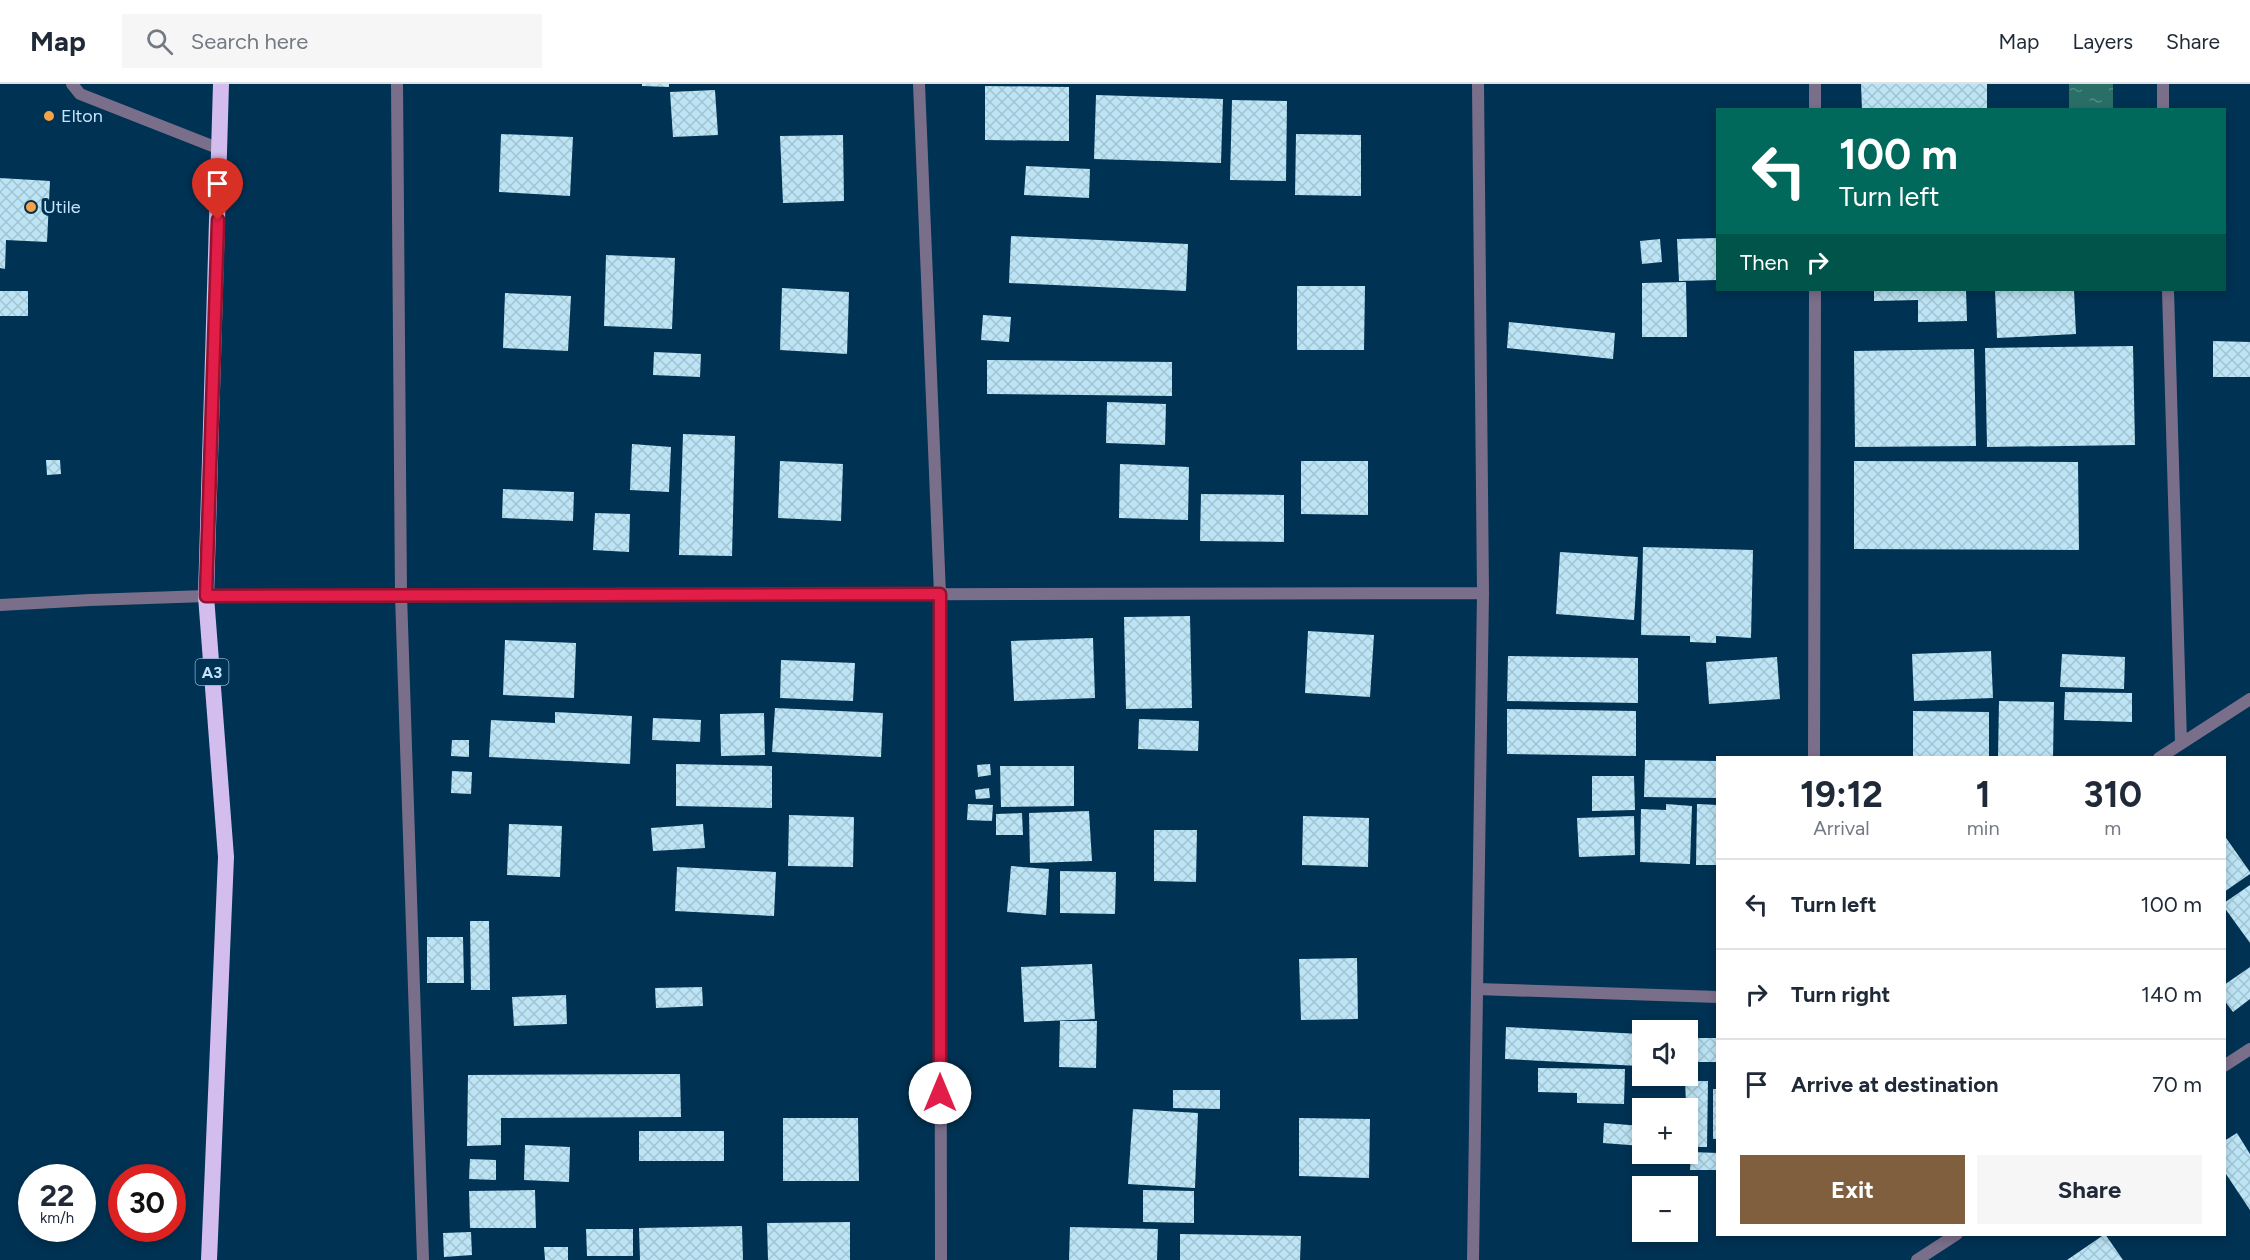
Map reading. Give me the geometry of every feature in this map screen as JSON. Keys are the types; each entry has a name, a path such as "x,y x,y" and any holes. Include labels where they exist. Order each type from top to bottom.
{"highway":[{"name":"A3","path":"209,1260 226,857 206,596 221,84"}],"street":[{"path":"72,84 80,94 220,149"},
{"path":"397,84 400,596 423,1260"},
{"path":"919,84 940,594 941,1260"},
{"path":"1473,1260 1483,593 1478,84"},
{"path":"1815,84 1815,108"},
{"path":"2163,84 2163,108"},
{"path":"1814,756 1815,291"},
{"path":"2168,291 2181,742"},
{"path":"0,605 206,596 1483,593"},
{"path":"2162,756 2250,699"},
{"path":"1477,989 1716,997"},
{"path":"2226,1064 2250,1049"},
{"path":"1917,1260 1955,1236"}],"water":[{"path":"2069,84 2113,84 2113,108 2069,108"}],"building":[{"path":"642,84 669,84 669,87 642,86"},
{"path":"1861,84 1987,84 1987,108 1862,108"},
{"path":"985,86 1069,87 1069,141 985,140"},
{"path":"715,90 718,135 673,137 670,92"},
{"path":"1096,95 1223,99 1221,163 1094,159"},
{"path":"1232,100 1287,101 1286,181 1230,180"},
{"path":"501,134 573,137 570,196 499,192"},
{"path":"1296,134 1361,135 1361,196 1295,195"},
{"path":"843,135 844,201 783,203 780,136"},
{"path":"1026,166 1090,169 1089,198 1024,195"},
{"path":"0,178 50,181 47,242 6,240 5,269 0,268"},
{"path":"1011,236 1188,244 1186,291 1009,283"},
{"path":"1716,238 1716,280 1679,281 1677,239"},
{"path":"1660,239 1662,262 1642,264 1640,241"},
{"path":"606,255 675,258 672,329 604,326"},
{"path":"1686,282 1687,337 1642,337 1642,283"},
{"path":"1297,286 1365,286 1364,350 1297,350"},
{"path":"782,288 849,292 847,354 780,350"},
{"path":"0,291 28,291 28,316 0,316"},
{"path":"1874,291 1966,291 1967,321 1918,322 1918,300 1874,301"},
{"path":"1995,291 2074,291 2076,334 1997,338"},
{"path":"505,293 571,296 568,351 503,348"},
{"path":"983,315 1011,317 1009,342 981,340"},
{"path":"1509,322 1615,333 1613,359 1507,348"},
{"path":"2213,341 2250,342 2250,377 2213,377"},
{"path":"2133,346 2135,445 1987,447 1985,348"},
{"path":"1974,349 1976,446 1855,447 1854,351"},
{"path":"654,352 701,354 700,377 653,375"},
{"path":"987,360 1172,362 1172,396 987,394"},
{"path":"1107,402 1166,404 1165,445 1106,443"},
{"path":"683,434 735,436 732,556 679,555"},
{"path":"632,444 671,447 669,492 630,490"},
{"path":"46,460 60,460 61,474 47,475"},
{"path":"780,461 843,464 841,521 778,518"},
{"path":"1301,461 1368,461 1368,515 1301,514"},
{"path":"1854,461 2078,462 2079,550 1854,549"},
{"path":"1120,464 1189,467 1188,520 1119,518"},
{"path":"503,489 574,492 573,521 502,518"},
{"path":"1201,494 1284,495 1284,542 1200,541"},
{"path":"595,513 630,514 629,552 593,550"},
{"path":"1643,547 1753,550 1751,638 1716,636 1716,643 1690,642 1690,636 1641,635"},
{"path":"1560,552 1638,557 1634,620 1556,614"},
{"path":"1190,616 1192,708 1126,709 1124,617"},
{"path":"1308,631 1374,635 1370,697 1305,693"},
{"path":"1093,638 1095,698 1014,701 1011,641"},
{"path":"505,640 576,643 574,698 503,695"},
{"path":"1991,651 1993,698 1914,701 1912,654"},
{"path":"2062,654 2125,657 2124,689 2060,687"},
{"path":"1508,656 1638,658 1638,703 1507,701"},
{"path":"1777,657 1780,699 1709,704 1706,662"},
{"path":"781,660 855,663 853,701 780,698"},
{"path":"2065,692 2132,693 2132,722 2064,720"},
{"path":"1999,701 2054,702 2053,756 1998,756"},
{"path":"775,708 883,713 881,757 772,752"},
{"path":"1507,709 1636,711 1636,756 1507,754"},
{"path":"1913,711 1989,712 1989,756 1913,756"},
{"path":"555,712 632,716 630,764 489,757 491,720 555,723"},
{"path":"764,713 765,755 721,756 720,714"},
{"path":"653,718 701,720 700,742 652,740"},
{"path":"1139,719 1199,721 1198,751 1138,749"},
{"path":"452,740 469,740 469,757 451,756"},
{"path":"1645,760 1716,761 1716,798 1644,797"},
{"path":"676,764 772,766 772,808 676,806"},
{"path":"990,764 991,775 978,777 977,765"},
{"path":"1000,766 1074,766 1074,806 1001,807"},
{"path":"452,771 472,772 471,794 451,793"},
{"path":"1592,776 1634,776 1635,810 1592,811"},
{"path":"989,788 990,798 976,799 975,790"},
{"path":"968,804 993,805 992,821 967,820"},
{"path":"1666,804 1692,806 1690,864 1640,862 1641,809 1666,810"},
{"path":"1697,804 1716,805 1716,865 1696,865"},
{"path":"1089,811 1092,861 1030,863 1029,813"},
{"path":"1022,813 1023,835 996,835 996,814"},
{"path":"789,815 854,817 853,867 788,866"},
{"path":"1303,816 1369,818 1368,867 1302,865"},
{"path":"1634,816 1635,855 1579,857 1577,818"},
{"path":"509,824 562,826 560,877 507,875"},
{"path":"703,824 705,848 653,851 651,828"},
{"path":"1154,830 1197,830 1196,882 1154,881"},
{"path":"2226,838 2250,872 2226,891"},
{"path":"1011,866 1049,869 1046,915 1007,912"},
{"path":"677,867 776,872 774,916 675,911"},
{"path":"1060,871 1116,872 1115,914 1060,913"},
{"path":"2250,885 2250,943 2226,910 2226,902"},
{"path":"470,921 489,921 490,990 471,990"},
{"path":"427,937 463,937 464,983 427,983"},
{"path":"1357,958 1358,1019 1301,1020 1299,959"},
{"path":"1092,964 1095,1019 1024,1022 1021,967"},
{"path":"2250,967 2250,999 2233,1012 2226,1003 2226,984"},
{"path":"702,987 703,1006 656,1008 655,988"},
{"path":"566,995 567,1024 514,1026 512,997"},
{"path":"1060,1021 1097,1021 1096,1068 1059,1067"},
{"path":"1506,1027 1632,1034 1632,1066 1505,1059"},
{"path":"1698,1038 1716,1038 1716,1062 1698,1062"},
{"path":"1538,1068 1625,1069 1624,1104 1577,1103 1577,1093 1538,1092"},
{"path":"680,1074 681,1117 501,1118 501,1145 467,1146 468,1075"},
{"path":"1698,1081 1708,1081 1707,1147 1698,1147 1698,1098 1686,1098 1685,1086 1698,1086"},
{"path":"1713,1089 1716,1089 1716,1139 1713,1139"},
{"path":"1173,1090 1220,1090 1220,1109 1173,1108"},
{"path":"1133,1109 1198,1113 1195,1188 1128,1184"},
{"path":"783,1118 858,1118 859,1181 783,1181"},
{"path":"1299,1118 1370,1119 1369,1178 1299,1176"},
{"path":"1604,1123 1632,1125 1632,1145 1603,1143"},
{"path":"639,1131 724,1131 724,1161 639,1161"},
{"path":"2237,1133 2250,1154 2250,1210 2226,1174 2226,1140"},
{"path":"525,1145 570,1147 569,1182 524,1180"},
{"path":"1698,1152 1716,1153 1716,1170 1690,1170 1690,1164 1698,1164"},
{"path":"470,1159 496,1160 496,1180 469,1179"},
{"path":"535,1190 536,1228 470,1228 469,1191"},
{"path":"1143,1190 1194,1191 1194,1223 1143,1222"},
{"path":"850,1222 850,1260 768,1260 767,1223"},
{"path":"742,1226 743,1260 640,1260 639,1228"},
{"path":"1070,1227 1158,1229 1157,1260 1069,1260"},
{"path":"586,1229 633,1229 633,1256 587,1256"},
{"path":"471,1232 472,1255 444,1257 443,1233"},
{"path":"1180,1234 1301,1236 1300,1260 1180,1260"},
{"path":"2102,1236 2106,1236 2123,1260 2067,1260"},
{"path":"544,1247 568,1247 568,1260 545,1260"}],"place":[{"name":"Elton","path":"49,116"},
{"name":"Utile","path":"31,207"}],"route":[{"path":"218,220 206,596 940,594 940,1093"}]}
